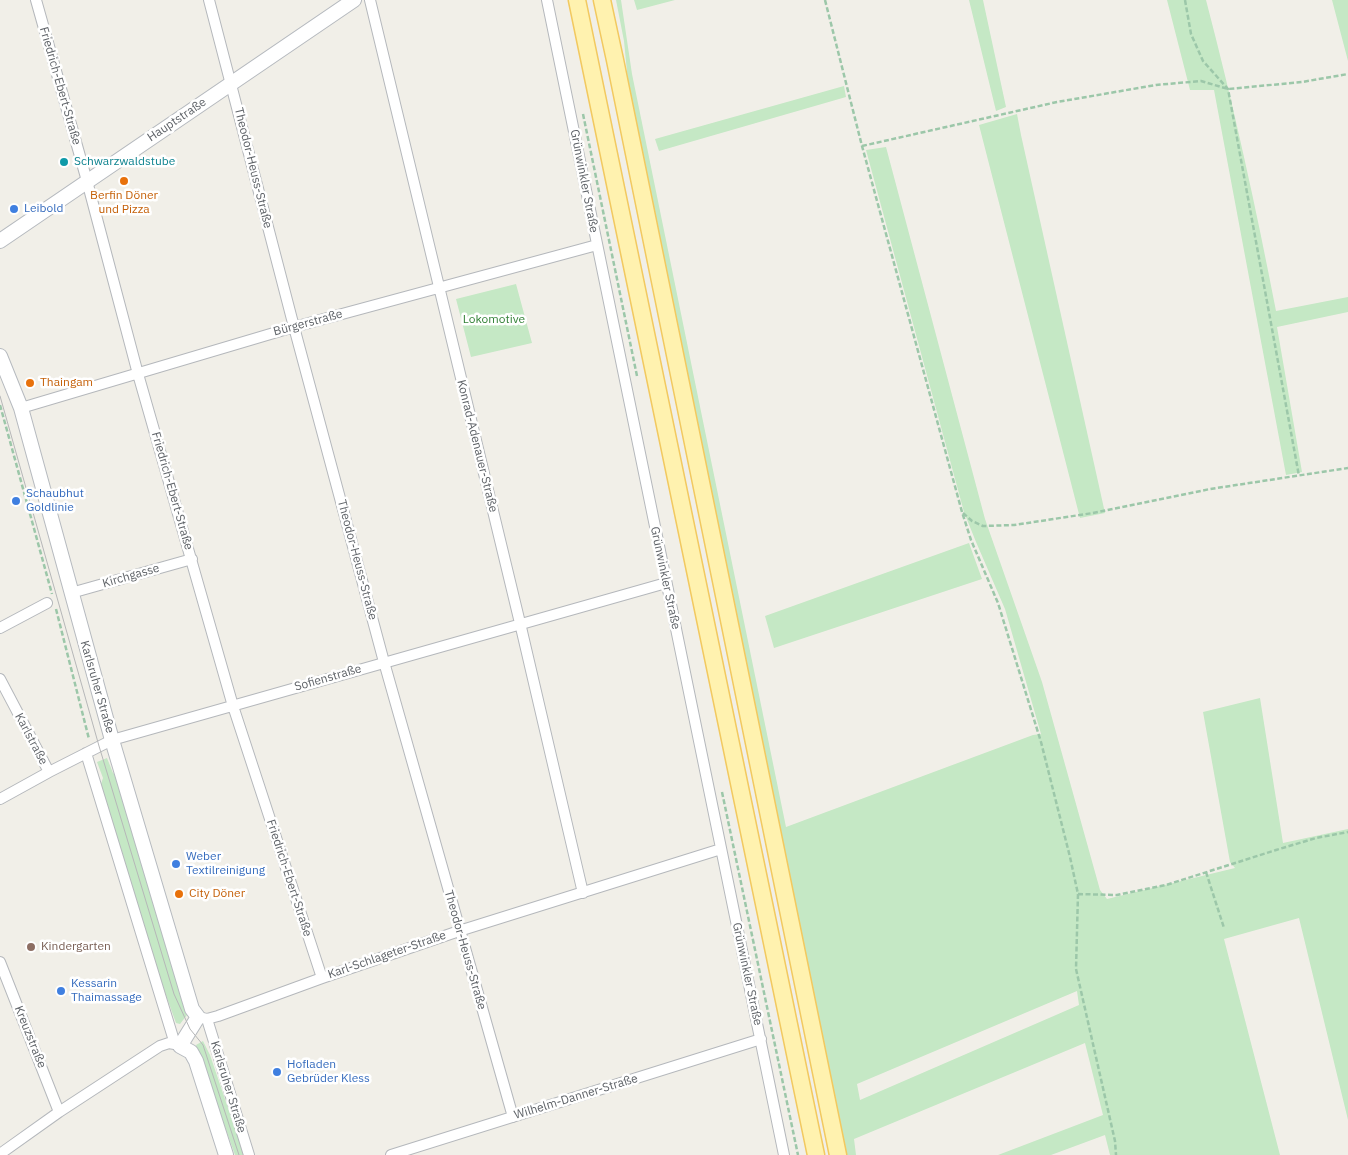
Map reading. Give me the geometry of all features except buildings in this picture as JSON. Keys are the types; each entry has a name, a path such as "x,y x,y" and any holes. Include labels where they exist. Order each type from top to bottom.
{"main road":[{"path":"577,0 816,1155"},
{"path":"602,0 838,1155"}],"street":[{"name":"Friedrich-Ebert-Straße","path":"36,0 87,181 138,374 233,706 322,978"},
{"name":"Theodor-Heuss-Straße","path":"209,0 384,662 513,1117"},
{"name":"Hauptstraße","path":"0,241 354,0"},
{"name":"Konrad-Adenauer-Straße","path":"370,0 583,893"},
{"name":"Grünwinkler Straße","path":"547,0 784,1155"},
{"name":"Bürgerstraße","path":"21,408 294,327 597,245"},
{"name":"Karlsruher Straße","path":"0,356 21,408 70,593 192,1009 203,1018 249,1155"},
{"name":"Kirchgasse","path":"70,593 192,559"},
{"name":"Sofienstraße","path":"0,800 49,772 112,740 666,583"},
{"path":"0,628 47,603"},
{"name":"Karlstraße","path":"0,679 49,772"},
{"name":"Karlsruher Straße","path":"89,751 178,1045 191,1052 196,1061 226,1155"},
{"name":"Karl-Schlageter-Straße","path":"203,1018 459,931 721,849"},
{"name":"Kreuzstraße","path":"0,962 59,1112"},
{"path":"0,1154 59,1112 160,1046 165,1043 178,1045 203,1018"},
{"name":"Wilhelm-Danner-Straße","path":"391,1155 761,1039"}],"path":[{"path":"825,0 862,146 962,512 971,540 998,602 1041,742 1070,857 1078,894 1076,969 1115,1141 1116,1155"},
{"path":"1185,0 1192,34 1203,62 1228,89 1299,476"},
{"path":"862,146 1057,102 1156,85 1200,81 1228,89 1302,82 1348,74"},
{"path":"581,106 637,377"},
{"path":"0,405 89,751"},
{"path":"962,512 972,521 983,526 1014,525 1094,513 1210,489 1348,468"},
{"path":"722,792 798,1155"},
{"path":"1078,894 1117,895 1166,885 1316,838 1348,832"},
{"path":"1206,872 1224,928"}],"green space":[{"path":"616,0 621,0 632,74 786,827 1033,735 1041,734 1005,609 964,512 866,150 886,147 985,519 1042,682 1100,890 1107,899 1235,868 1230,862 1203,712 1260,698 1283,843 1348,829 1348,1120 1299,918 1224,939 1280,1155 1110,1155 1105,1135 1051,1155 998,1155 1103,1115 1085,1043 854,1139 856,1155 844,1155 628,82 624,41","holes":["1077,991 1079,1005 860,1100 857,1084"]},
{"path":"634,0 675,0 637,10"},
{"path":"969,0 983,0 1006,107 996,111"},
{"path":"1167,0 1206,0 1244,155 1276,311 1348,297 1348,312 1277,327 1302,472 1286,475 1214,90 1190,90"},
{"path":"1332,0 1348,0 1348,61"},
{"path":"844,86 846,97 659,151 655,139"},
{"path":"1017,114 1105,513 1080,518 979,125"},
{"name":"Lokomotive","path":"516,284 532,343 471,357 456,299"},
{"path":"969,543 982,579 774,648 765,616"},
{"path":"107,758 113,773 119,777 187,1015 180,1024 176,1023 150,951 100,787 103,778 97,762"},
{"path":"203,1041 210,1055 244,1155 235,1155 196,1045"}],"tram line":[{"path":"0,396 99,746 174,994 190,1029 203,1045 239,1155"}],"place":[{"name":"Schwarzwaldstube","path":"64,162"},
{"name":"Berfin Döner und Pizza","path":"124,181"},
{"name":"Leibold","path":"14,209"},
{"name":"Thaingam","path":"30,383"},
{"name":"Schaubhut Goldlinie","path":"16,501"},
{"name":"Weber Textilreinigung","path":"176,864"},
{"name":"City Döner","path":"179,894"},
{"name":"Kindergarten","path":"31,947"},
{"name":"Kessarin Thaimassage","path":"61,991"},
{"name":"Hofladen Gebrüder Kless","path":"277,1072"}]}
